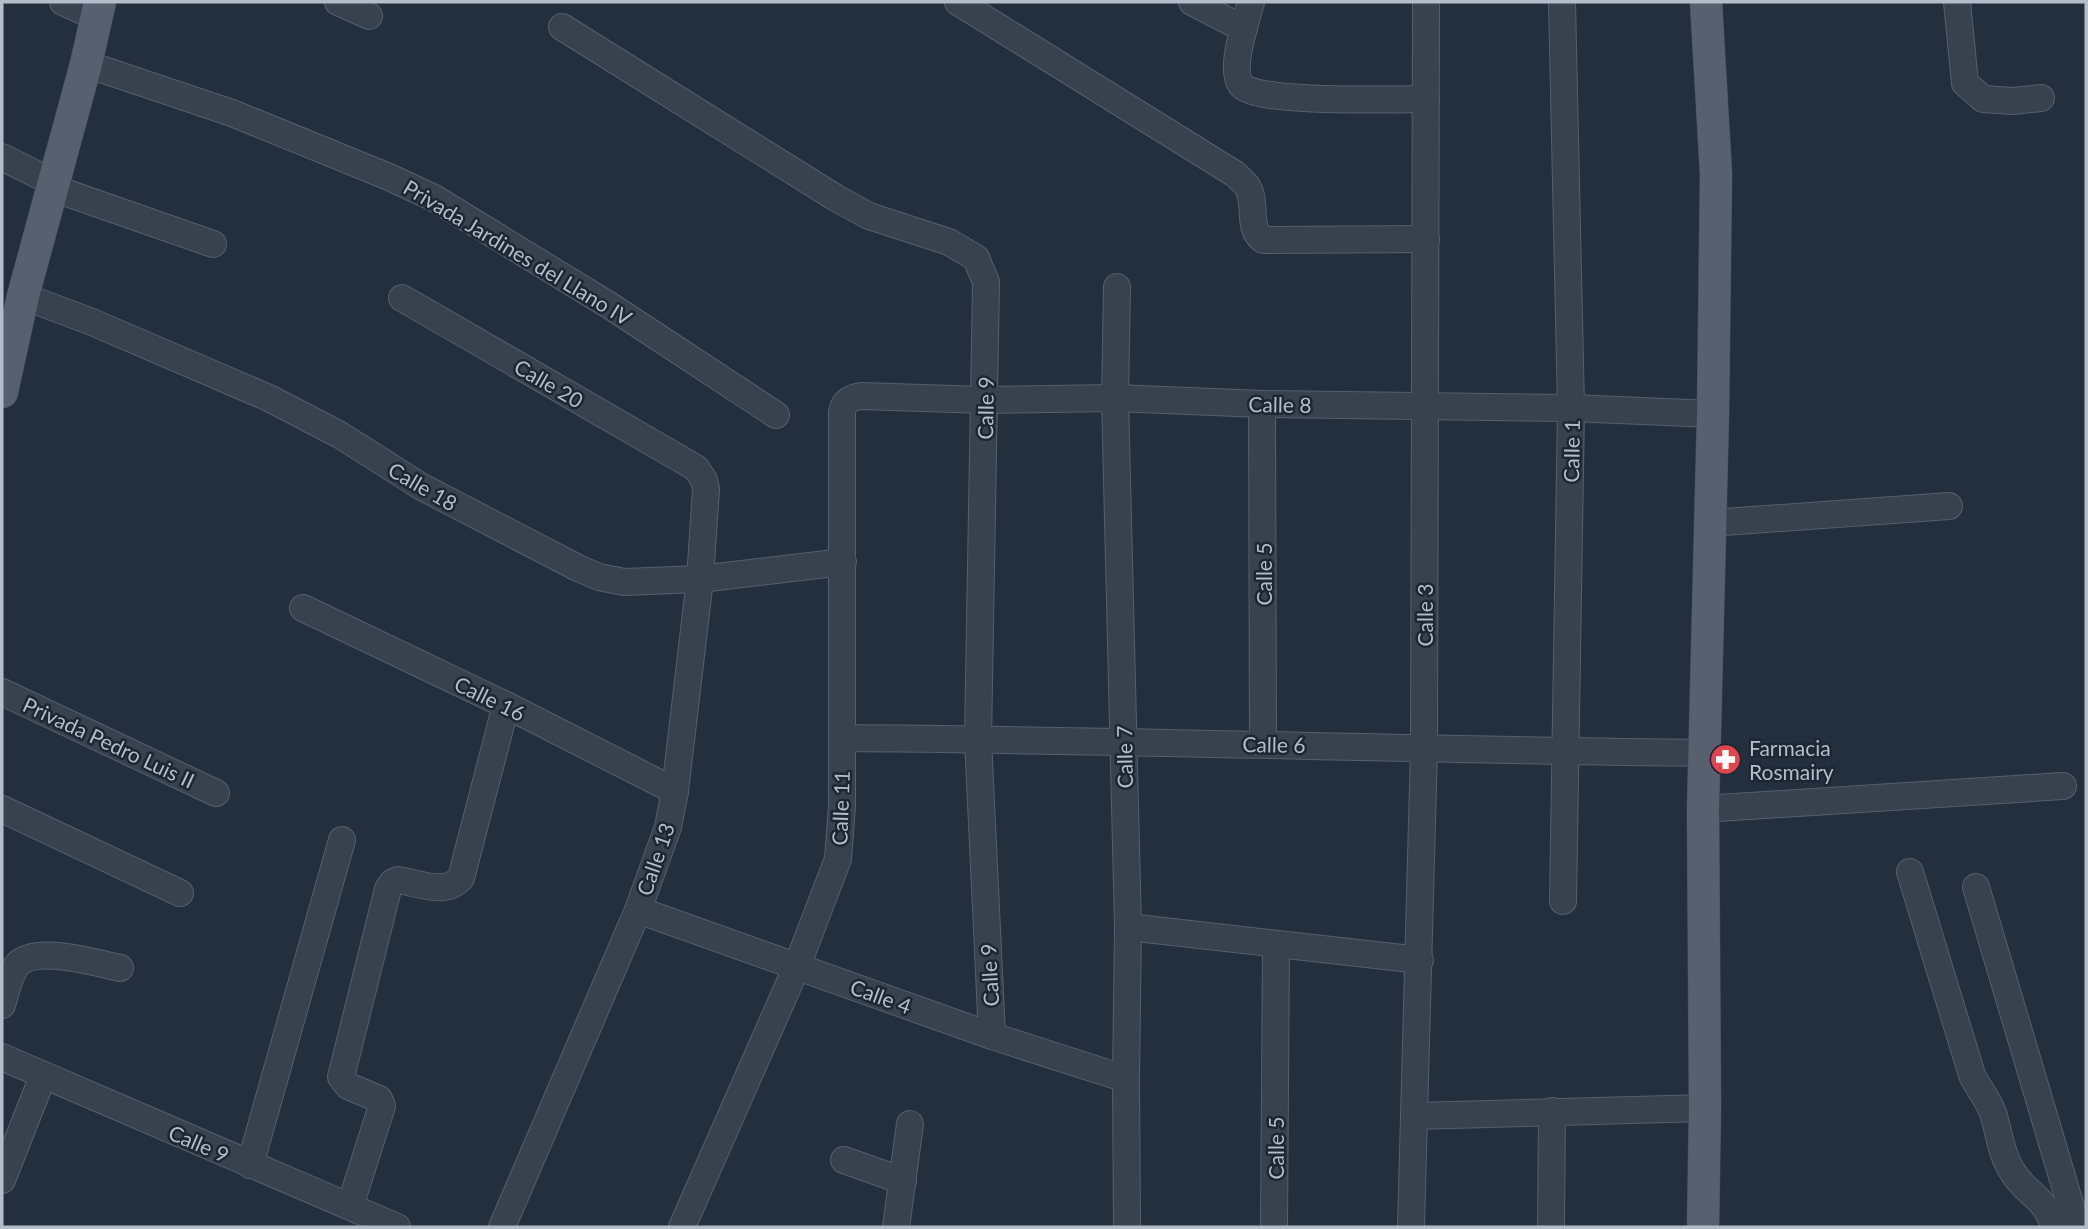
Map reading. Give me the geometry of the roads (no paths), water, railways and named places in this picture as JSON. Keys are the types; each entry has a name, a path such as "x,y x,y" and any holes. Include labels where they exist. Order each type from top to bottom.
{"main road":[{"path":"1703,1227 1703,809 1716,174 1706,2"},
{"path":"2,391 23,296 86,64 98,9"}],"street":[{"path":"63,2 98,9"},
{"path":"338,2 369,16"},
{"path":"958,2 1235,174 1247,185 1254,226 1263,240 1426,239"},
{"path":"1192,2 1244,30"},
{"path":"1251,2 1237,57 1240,84 1248,91 1289,97 1426,99"},
{"name":"Calle 3","path":"1411,1227 1424,748 1426,2"},
{"name":"Calle 1","path":"1562,2 1571,408 1563,901"},
{"path":"1956,2 1965,83 1983,99 2012,101 2041,98"},
{"name":"Calle 9","path":"562,27 836,198 869,216 950,242 976,258 986,282 978,739 992,1036"},
{"name":"Privada Jardines del Llano IV","path":"86,64 232,113 433,198 612,307 776,415"},
{"path":"2,157 52,182 67,193 213,244"},
{"name":"Calle 7","path":"1117,287 1115,398 1128,927 1127,1227"},
{"name":"Calle 18","path":"23,296 168,353 269,398 340,435 422,487 599,577 624,582 700,579 844,562"},
{"name":"Calle 20","path":"402,298 696,468"},
{"name":"Calle 8","path":"847,400 861,396 985,400 1115,398 1262,404 1571,408 1713,414"},
{"name":"Calle 11","path":"682,1227 797,966 838,859 843,738 842,412 847,400"},
{"name":"Calle 5","path":"1262,404 1263,744"},
{"name":"Calle 13","path":"502,1227 638,910 668,827 675,791 700,579 706,497 704,480 696,468"},
{"path":"1710,523 1949,506"},
{"name":"Calle 16","path":"303,608 506,705 675,791"},
{"name":"Privada Pedro Luis II","path":"2,692 216,793"},
{"path":"350,1206 382,1106 379,1098 348,1086 341,1077 388,889 393,881 398,880 442,888 457,883 461,878 506,705"},
{"name":"Calle 6","path":"843,738 1263,744 1566,752 1705,752"},
{"path":"1703,809 2063,786"},
{"path":"2,809 180,893"},
{"path":"250,1165 342,840"},
{"path":"1910,872 1972,1075 1992,1112 2004,1154 2018,1179 2044,1203 2054,1227"},
{"path":"1976,887 2077,1227"},
{"name":"Calle 4","path":"638,910 992,1036 1126,1079"},
{"path":"1128,927 1420,960"},
{"name":"Calle 5","path":"1274,1227 1276,944"},
{"path":"2,1005 19,962 54,955 120,968"},
{"name":"Calle 9","path":"2,1057 397,1227"},
{"path":"2,1180 43,1076"},
{"path":"1414,1116 1704,1108"},
{"path":"1551,1227 1552,1111"},
{"path":"896,1227 911,1124"},
{"path":"844,1160 904,1181"}],"place":[{"name":"Farmacia Rosmairy","path":"1726,759"}]}
